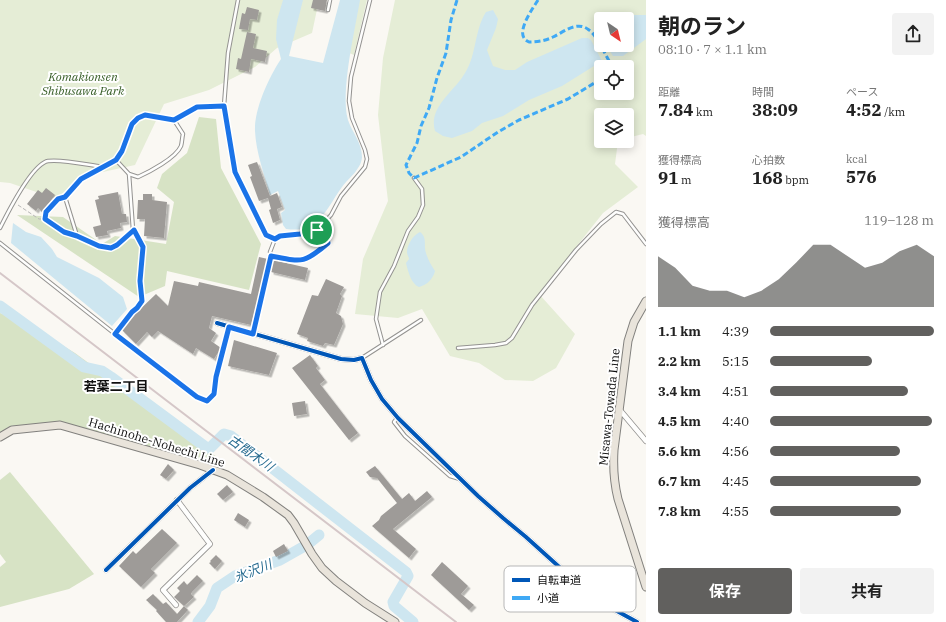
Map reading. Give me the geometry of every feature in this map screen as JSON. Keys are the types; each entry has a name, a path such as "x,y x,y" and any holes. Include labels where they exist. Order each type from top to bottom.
{"main road":[{"name":"Misawa-Towada Line","path":"646,301 634,322 628,341 614,450 614,484 646,587"},
{"name":"Hachinohe-Nohechi Line","path":"0,436 12,430 60,425 227,475 288,515 322,568 336,581 365,603 395,622"}],"street":[{"path":"217,323 341,359 354,360 362,358 382,398 398,418 498,514 526,536 559,566"},
{"path":"619,409 646,441"},
{"path":"106,570 190,488 213,470"},
{"path":"176,605 163,590 210,544 178,500"},
{"path":"619,612 637,622"}],"lane":[{"path":"238,0 228,53 224,106 235,172 266,235 275,239"},
{"path":"328,10 330,0"},
{"path":"253,334 271,256 270,252 275,239 280,236 300,234 317,230 331,215 341,196 365,167 367,159 365,150 352,118 349,101 351,77 370,0"},
{"path":"134,230 117,245 111,248 99,246 64,232 45,219 46,212 58,199 65,197 81,179 116,160 122,151 132,124 138,118 145,115 174,120 197,107 224,106"},
{"path":"116,160 129,174 138,177 170,158 180,147 182,134 174,120"},
{"path":"0,228 14,201 36,169 46,161 59,161 104,167"},
{"path":"115,334 142,301 140,281 143,247 134,230 129,174"},
{"path":"382,345 376,319 380,292 394,266 408,231 418,217 423,205 422,189 414,178"},
{"path":"65,197 77,236"},
{"path":"458,348 506,343 512,338 532,305 576,250 601,224 616,212 623,214 646,244"},
{"path":"271,256 297,261 307,259 328,243 326,235 317,230"},
{"path":"0,243 197,397 207,401 214,394 216,377 229,327"},
{"path":"362,358 421,320"},
{"path":"398,418 394,422 405,436 450,476 462,480"}],"path":[{"path":"14,201 38,218 45,219"}],"green space":[{"name":"Komakionsen Shibusawa Park","path":"0,0 319,0 312,33 277,48 255,67 209,90 164,104 135,165 98,173 54,198 10,183 0,182"},
{"path":"342,0 367,0 354,55 330,45"},
{"path":"395,0 646,0 646,136 643,134 634,136 634,108 594,108 594,148 617,148 615,164 638,187 603,213 539,294 575,334 556,368 533,381 505,380 479,363 450,356 422,309 398,318 355,314 363,259 388,201 378,115 383,58"},
{"path":"199,117 216,119 221,168 261,244 249,290 167,271 165,286 139,297 17,215 63,217 102,244 115,236 166,244 174,202 157,188 162,174 187,153"},
{"path":"0,313 24,322 75,353 221,460 217,467 181,458 62,422 10,426 0,433"},
{"path":"10,472 94,574 69,589 0,607 0,567 6,562 0,554 0,480"}],"water":[{"path":"283,0 303,0 289,56 323,63 340,0 360,0 349,61 346,108 348,120 359,142 362,152 361,161 356,171 342,187 322,217 307,228 293,230 286,229 283,225 281,213 285,210 278,191 270,195 259,155 255,131 255,122 263,94 281,59 276,39 277,20"},
{"path":"493,10 498,19 487,50 493,66 505,70 515,70 527,62 582,38 588,38 591,40 594,46 594,52 597,52 601,60 594,60 594,66 562,86 529,100 503,116 482,123 472,131 452,138 443,136 435,131 435,114 443,100 460,80 469,66 479,27 486,12"},
{"path":"634,15 646,15 646,39 634,48"},
{"path":"610,52 628,52 623,56 613,56"},
{"path":"13,223 26,232 41,237 57,257 99,278 123,297 127,309 112,326 11,243"},
{"path":"420,232 425,239 425,250 435,271 433,277 425,285 419,287 412,280 406,263 409,259 407,249 409,243 415,235"}],"building":[{"path":"313,0 327,0 325,11 311,8"},
{"path":"247,7 259,10 257,20 250,19 248,30 239,29 242,13 245,14"},
{"path":"247,32 256,34 253,48 267,51 265,62 251,59 249,72 236,69 238,58 241,59"},
{"path":"257,162 270,196 277,193 282,207 277,209 280,220 273,223 269,210 271,209 268,198 259,201 250,177 252,176 248,165"},
{"path":"46,188 55,195 42,212 38,208 36,211 27,204 38,190 42,193"},
{"path":"118,192 122,214 126,214 127,222 120,223 121,228 107,231 108,235 96,237 93,227 101,225 95,200 99,199 98,196"},
{"path":"143,194 152,194 152,200 167,202 164,238 144,236 145,219 137,219 138,200 143,200"},
{"path":"259,257 268,259 251,325 212,316 209,328 216,333 211,341 221,348 214,359 196,348 193,354 158,331 152,337 147,332 136,344 122,330 132,317 156,294 168,306 174,281 198,286 199,282 251,294"},
{"path":"273,260 308,268 305,280 271,272"},
{"path":"326,279 344,287 340,294 342,296 336,313 341,316 343,324 334,345 325,343 323,346 307,341 308,338 297,334 312,295 318,296"},
{"path":"234,340 277,353 269,375 228,366"},
{"path":"310,355 318,366 316,368 325,380 320,384 358,433 349,440 292,368"},
{"path":"305,401 307,414 294,416 292,403"},
{"path":"168,464 174,470 166,479 160,475"},
{"path":"375,466 402,499 409,493 415,501 427,491 432,497 393,529 416,549 409,558 372,526 381,516 397,503 377,478 370,477 366,472"},
{"path":"227,485 233,492 223,500 217,494"},
{"path":"238,513 249,520 245,527 234,520"},
{"path":"162,529 177,543 151,569 155,573 141,587 119,566 133,551 136,554"},
{"path":"284,544 288,551 276,557 273,551"},
{"path":"216,555 222,561 215,569 209,563"},
{"path":"442,562 468,586 461,594 474,605 469,610 431,575"},
{"path":"197,575 203,581 192,592 191,594 194,597 184,606 174,597 180,591 177,588 184,581 187,585"},
{"path":"153,594 163,604 166,602 177,614 184,606 188,610 177,622 166,622 156,611 157,610 146,600"}],"waterway":[{"name":"古間木川","path":"0,306 84,367 102,371 111,377 207,448 210,448 224,434 231,436 406,572 408,576 393,602 394,606 413,622"},
{"name":"氷沢川","path":"308,544 319,535"},
{"name":"氷沢川","path":"198,622 210,606 217,588 235,576 280,560 303,547"}],"railway":[{"path":"0,273 456,622"}],"marked path":[{"path":"457,0 451,20 446,53 437,78 429,108 421,126 417,143 406,165 409,173 414,178 461,157 519,120 568,99 594,83"},
{"path":"538,0 524,24 523,34 525,40 529,42 541,41 571,28 580,26 589,30 595,36 609,60"}],"cycle path":[{"path":"217,323 341,359 354,360 362,358 371,380 382,399 398,418 478,496 558,566"},
{"path":"106,570 190,488 213,470"},
{"path":"619,612 637,622"}],"district":[{"name":"若葉二丁目","path":"116,386"}],"route":[{"path":"224,106 235,172 266,235 275,239 280,236 300,234 317,230 326,235 328,243 307,259 297,261 271,256 268,276 253,334 229,327 216,377 214,394 207,401 197,397 115,334 142,301 140,281 143,247 134,230 117,245 111,248 99,246 64,232 45,219 46,212 58,199 65,197 81,179 116,160 122,151 132,124 138,118 145,115 174,120 197,107 224,106"}]}
